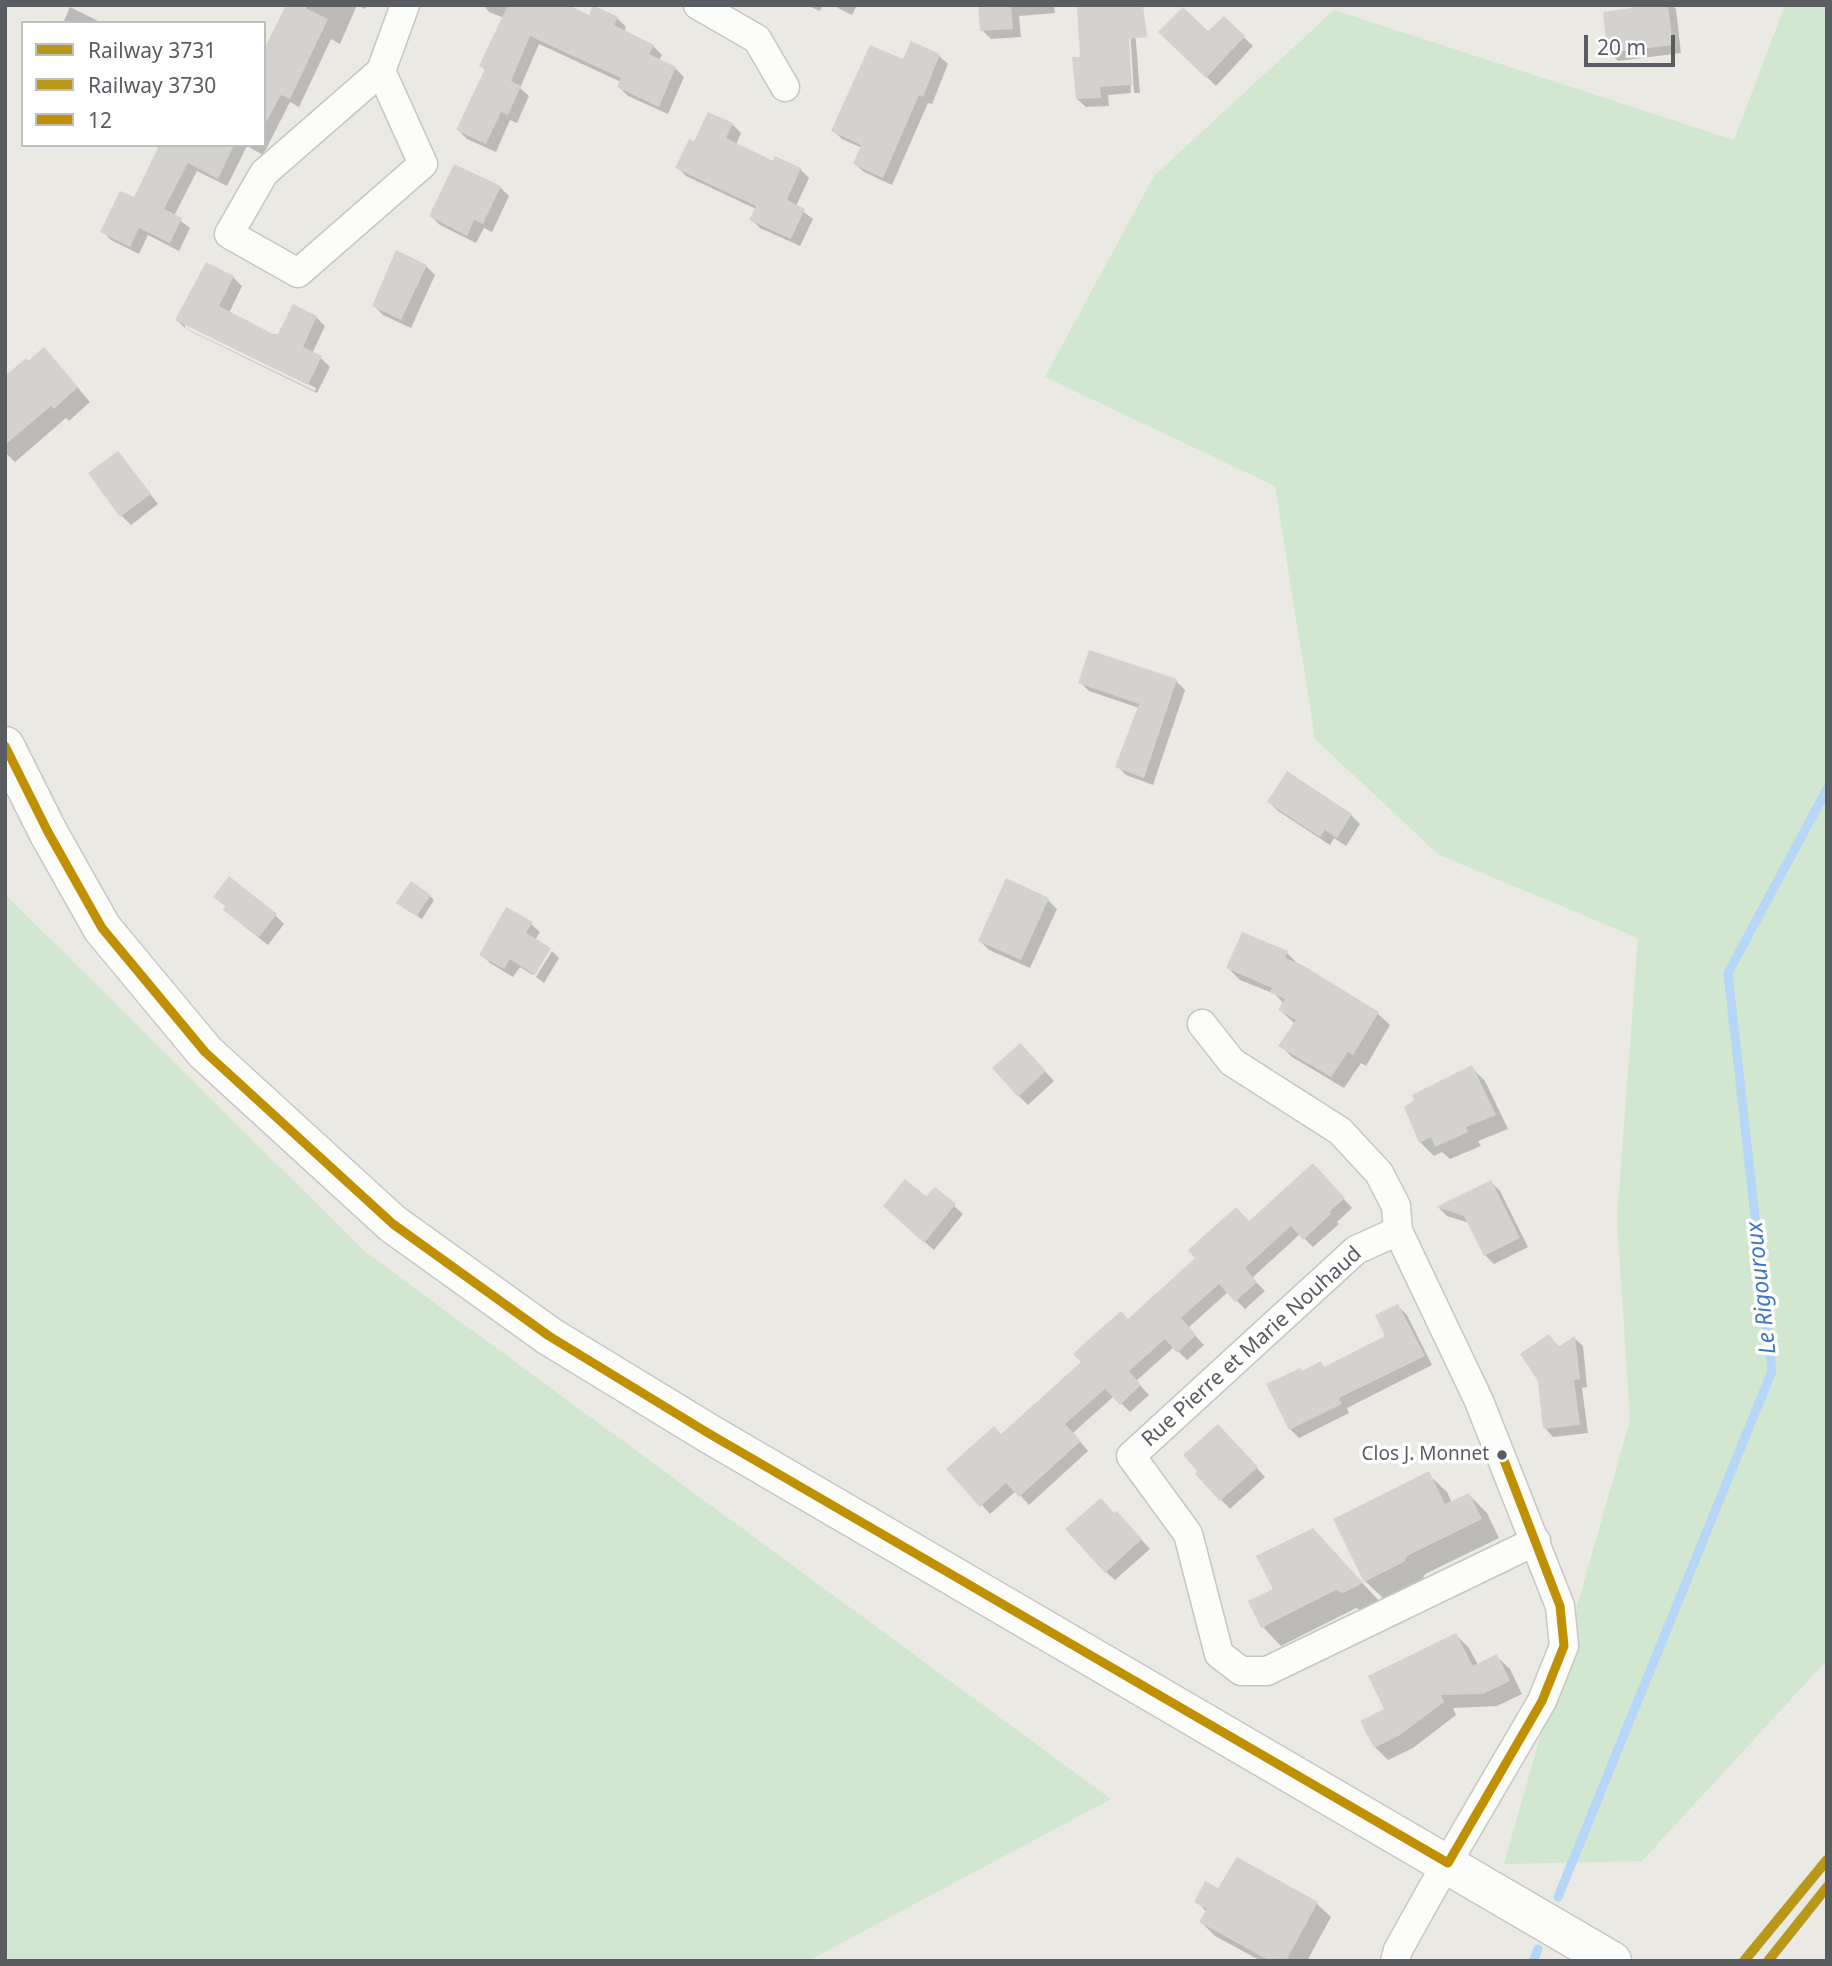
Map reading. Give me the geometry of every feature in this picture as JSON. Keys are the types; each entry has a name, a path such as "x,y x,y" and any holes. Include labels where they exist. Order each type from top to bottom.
{"main road":[{"path":"5,746 48,832 102,928 205,1052 393,1224 549,1336 697,1426 1612,1961"}],"street":[{"path":"381,71 423,164 298,273 229,234 264,173 381,71 405,5"},
{"path":"698,5 757,39 785,87"},
{"path":"1202,1024 1232,1062 1340,1131 1379,1173 1396,1206 1398,1231 1479,1401 1560,1606 1564,1646 1542,1701 1398,1950 1395,1961"},
{"name":"Rue Pierre et Marie Nouhaud","path":"1398,1231 1356,1250 1131,1456 1188,1534 1219,1654 1241,1671 1267,1671 1536,1541"}],"green space":[{"path":"1785,5 1827,5 1827,1660 1642,1861 1504,1864 1630,1420 1617,1218 1638,938 1439,855 1315,739 1275,486 1045,377 1154,176 1334,10 1734,140"},
{"path":"5,894 364,1251 1111,1799 808,1961 5,1961"}],"building":[{"path":"286,5 299,5 328,19 290,99 281,95 266,122 266,45"},
{"path":"508,5 569,5 589,15 593,5 618,17 614,25 654,45 649,54 676,67 659,107 617,87 621,78 530,36 511,81 521,86 508,115 501,112 486,144 456,130 485,69 479,66"},
{"path":"978,5 1011,5 1013,29 980,31"},
{"path":"1077,5 1143,5 1147,37 1129,39 1132,85 1100,87 1101,98 1076,99 1072,57 1080,57"},
{"path":"1632,5 1668,5 1673,45 1607,53 1603,12 1632,8"},
{"path":"1183,7 1208,31 1224,16 1245,36 1206,78 1158,32"},
{"path":"911,41 940,54 923,97 919,95 883,178 853,164 861,145 831,131 870,45 903,59"},
{"path":"708,112 733,123 726,138 773,161 775,156 801,168 787,200 805,209 791,239 749,220 756,206 675,168 689,139 694,141"},
{"path":"156,147 233,147 218,179 188,163 164,209 182,218 170,243 139,228 130,247 100,232 120,191 134,197 158,148"},
{"path":"454,164 501,186 483,224 474,220 467,236 429,216"},
{"path":"396,250 427,265 401,320 372,306"},
{"path":"206,262 234,276 219,306 273,334 278,334 293,304 317,316 303,347 322,356 308,385 175,320"},
{"path":"44,347 78,387 54,409 51,406 5,445 5,376"},
{"path":"118,451 151,494 120,517 88,473"},
{"path":"1089,650 1177,679 1144,778 1115,767 1139,704 1078,683"},
{"path":"1287,771 1352,814 1337,838 1325,830 1320,837 1267,802"},
{"path":"229,876 277,914 259,937 223,910 225,906 213,897"},
{"path":"1006,878 1049,898 1021,960 978,941"},
{"path":"411,881 431,895 417,916 396,903"},
{"path":"506,907 533,922 526,933 551,948 535,975 510,959 504,969 479,955"},
{"path":"1242,932 1288,951 1285,958 1304,966 1379,1012 1353,1055 1348,1052 1331,1077 1278,1046 1296,1020 1278,1010 1285,999 1270,992 1272,988 1226,968"},
{"path":"1020,1043 1046,1071 1018,1097 992,1068"},
{"path":"1472,1065 1496,1115 1466,1127 1468,1132 1435,1147 1431,1137 1419,1143 1404,1107 1414,1100 1412,1095"},
{"path":"1313,1163 1345,1198 1329,1212 1331,1214 1303,1240 1291,1226 1245,1268 1257,1282 1235,1302 1219,1284 1181,1318 1196,1335 1177,1353 1165,1339 1129,1371 1141,1385 1120,1405 1105,1389 1065,1424 1081,1441 1019,1497 1006,1483 980,1507 946,1469 994,1426 1001,1434 1081,1362 1073,1354 1121,1311 1128,1319 1195,1258 1188,1250 1236,1207 1249,1221"},
{"path":"905,1179 926,1196 935,1187 956,1204 924,1243 883,1206"},
{"path":"1491,1180 1520,1238 1484,1256 1464,1216 1436,1207"},
{"path":"1398,1304 1425,1356 1339,1398 1342,1404 1289,1430 1266,1384 1321,1361 1324,1367 1385,1336 1375,1315"},
{"path":"1549,1334 1558,1347 1575,1336 1580,1379 1574,1380 1580,1425 1543,1429 1538,1381 1520,1354"},
{"path":"1218,1424 1258,1467 1220,1501 1195,1474 1197,1471 1183,1455"},
{"path":"1429,1471 1445,1504 1469,1493 1482,1519 1407,1556 1404,1562 1364,1582 1333,1519"},
{"path":"1101,1498 1114,1513 1117,1511 1142,1539 1105,1573 1065,1529"},
{"path":"1313,1528 1363,1583 1343,1593 1336,1590 1261,1628 1248,1601 1273,1589 1256,1556"},
{"path":"1456,1633 1473,1666 1497,1654 1510,1681 1483,1694 1441,1695 1444,1702 1400,1735 1374,1748 1360,1721 1384,1709 1368,1676"},
{"path":"1237,1857 1318,1902 1286,1961 1270,1961 1199,1922 1207,1909 1194,1902 1205,1881 1218,1888"}],"waterway":[{"name":"Le Rigouroux","path":"1558,1897 1772,1371 1728,973 1827,789"},
{"name":"Le Rigouroux","path":"1533,1961 1538,1949"}],"rail line":[{"name":"3730","path":"1744,1961 1827,1860"},
{"name":"3731","path":"1768,1961 1827,1887"}],"transit line":[{"name":"12","path":"5,746 48,832 102,928 205,1052 393,1224 549,1336 708,1433 1448,1863 1542,1701 1564,1646 1560,1606 1502,1455"}],"place":[{"name":"Clos J. Monnet","path":"1502,1455"}]}
